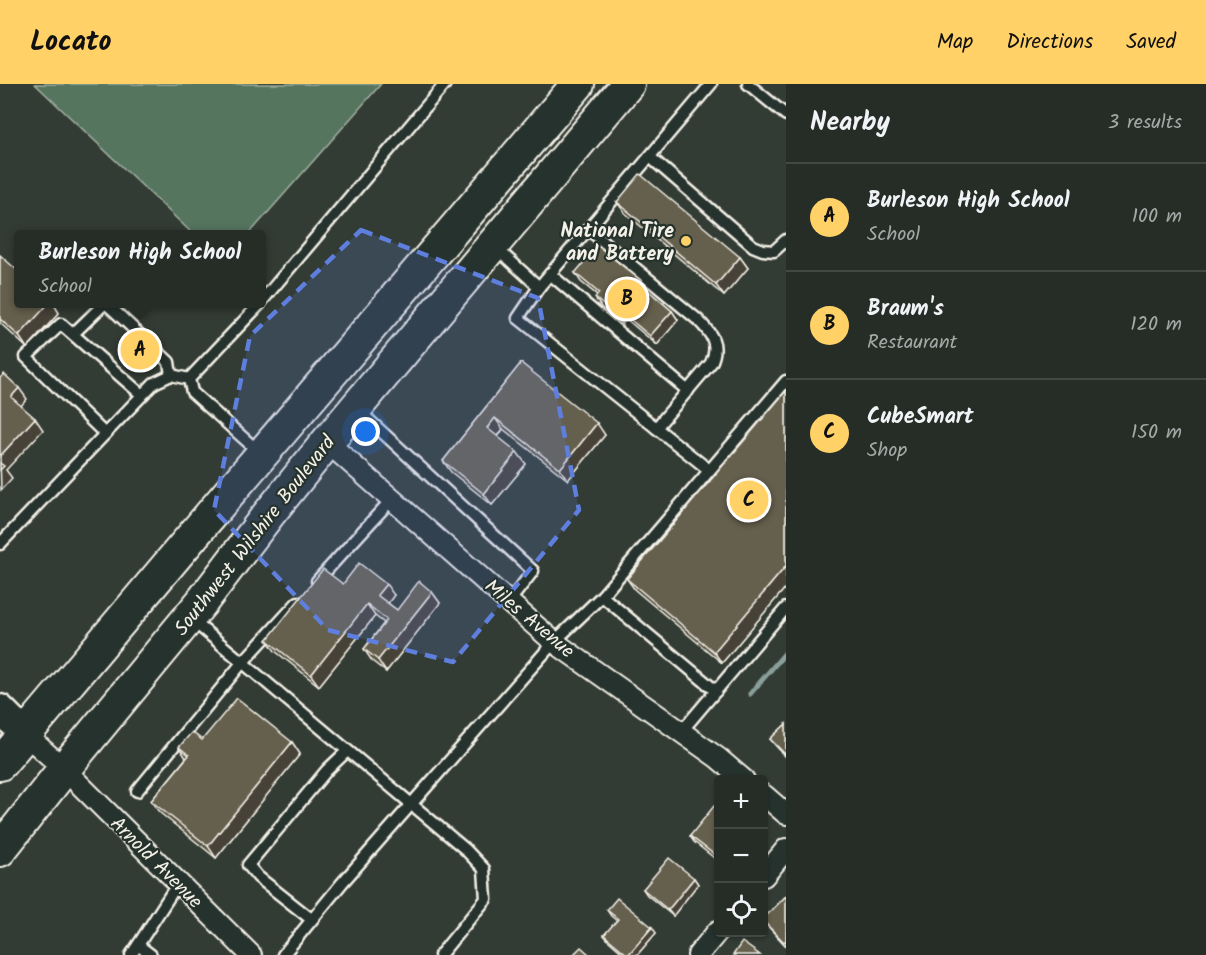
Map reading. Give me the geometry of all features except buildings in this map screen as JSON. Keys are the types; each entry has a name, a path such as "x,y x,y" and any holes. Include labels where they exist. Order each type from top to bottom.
{"main road":[{"path":"0,764 578,84"},
{"name":"Southwest Wilshire Boulevard","path":"0,850 189,618 327,442 628,84"}],"street":[{"name":"Miles Avenue","path":"327,442 554,642 718,758 738,775"},
{"path":"0,709 25,734"},
{"name":"Arnold Avenue","path":"25,734 251,955"},
{"path":"768,798 786,814"},
{"path":"768,871 786,849"},
{"path":"698,955 714,936"}],"lane":[{"path":"266,296 445,84"},
{"path":"709,470 518,318 539,287 711,84"},
{"path":"748,84 786,114"},
{"path":"650,157 753,246 774,251 786,240"},
{"path":"588,229 698,320 710,332 714,340 713,360 656,428"},
{"path":"493,245 539,287"},
{"path":"550,274 688,391"},
{"path":"72,334 101,308"},
{"path":"111,308 169,362 171,375"},
{"path":"189,379 255,308"},
{"path":"105,434 26,357 61,324 142,395"},
{"path":"0,544 154,383 171,375 189,379"},
{"path":"189,379 192,392 262,455"},
{"path":"283,955 311,919 554,642 602,596 786,381"},
{"path":"356,408 533,571 509,602"},
{"path":"137,791 242,663 392,499"},
{"path":"602,596 716,691"},
{"path":"681,732 786,608"},
{"path":"189,618 465,849 484,869 486,899 440,955"},
{"path":"311,919 258,877 248,865 327,770 347,751"},
{"path":"131,955 178,883"},
{"path":"138,945 151,955"}],"highlighted area":[{"path":"361,230 538,298 579,510 453,662 328,630 214,510 250,336"}],"green space":[{"path":"35,84 381,84 253,230 189,230"}],"waterway":[{"path":"750,694 786,652"}],"place":[{"name":"National Tire and Battery","path":"686,241"},
{"name":"Braum's","path":"627,299"},
{"name":"Burleson High School","path":"140,350"},
{"name":"CubeSmart","path":"749,500"}]}
